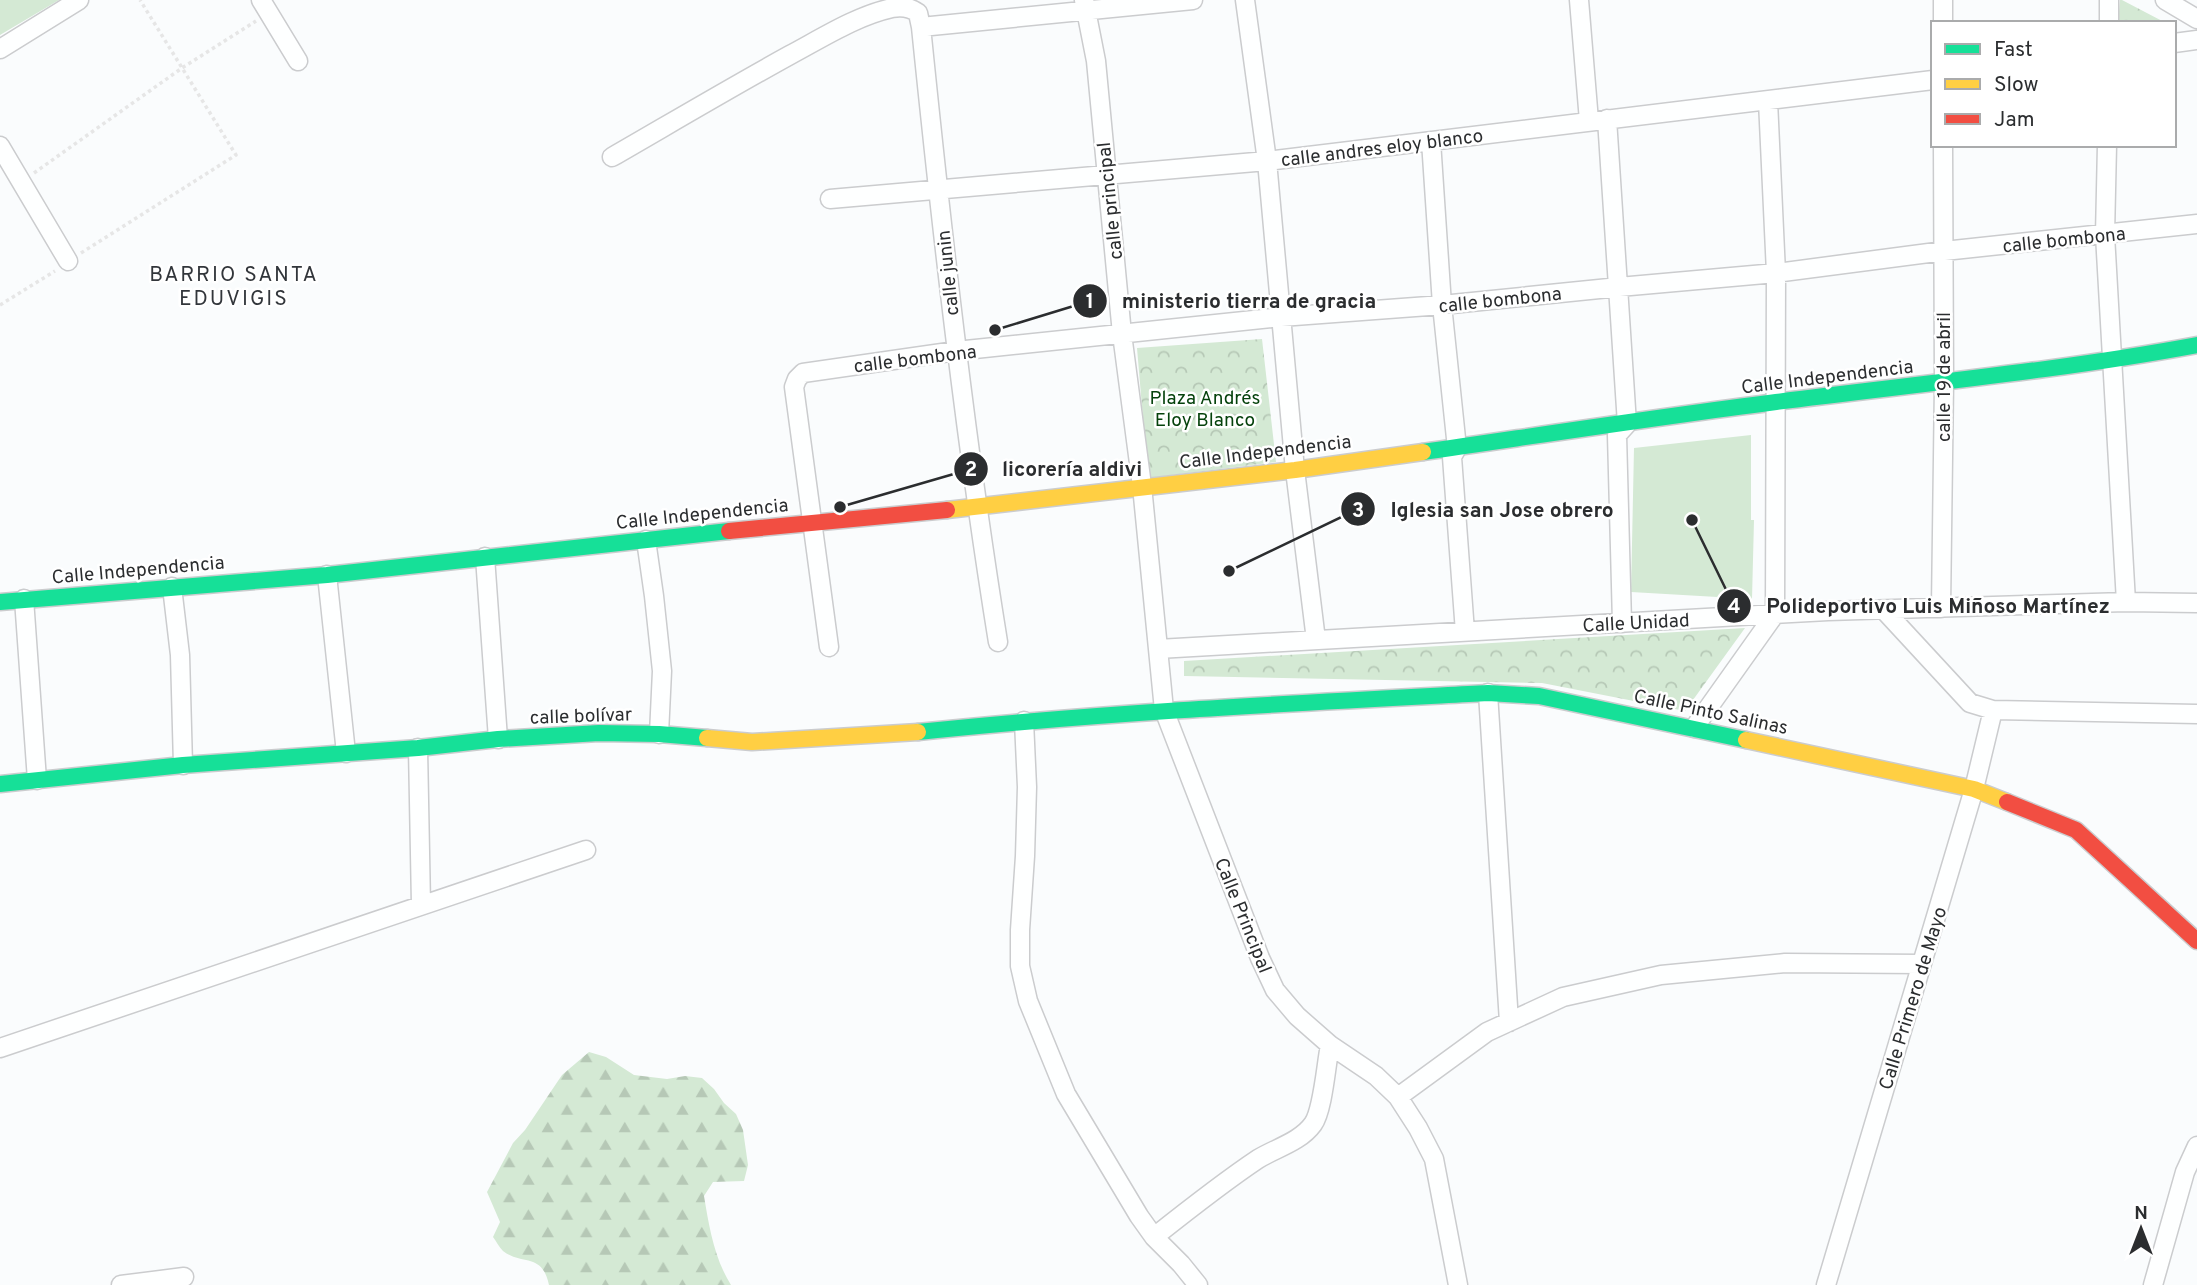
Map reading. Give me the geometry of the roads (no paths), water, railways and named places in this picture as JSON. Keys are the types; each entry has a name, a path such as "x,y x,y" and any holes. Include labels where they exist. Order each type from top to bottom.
{"street":[{"path":"0,49 79,0"},
{"path":"612,157 781,60 854,22 891,8 908,8 918,13 921,27 1085,6 1193,0"},
{"path":"1245,0 1267,161 1295,470 1316,640"},
{"path":"1579,0 1588,121"},
{"path":"1943,0 1943,21"},
{"path":"2109,0 2109,21"},
{"path":"2165,0 2197,19"},
{"path":"265,6 298,61"},
{"name":"calle principal","path":"1085,6 1096,61 1122,334 1142,486"},
{"name":"calle junin","path":"921,27 956,351 976,507 998,642"},
{"path":"2176,43 2197,40"},
{"name":"calle andres eloy blanco","path":"830,199 1267,161 1931,80"},
{"path":"1694,728 1776,614 1776,273 1768,101"},
{"path":"1607,119 1627,424 1617,435 1622,623"},
{"path":"1431,141 1442,306 1457,448 1452,457 1465,632"},
{"path":"0,146 68,261"},
{"name":"calle 19 de abril","path":"1941,608 1944,147"},
{"path":"2107,147 2105,235 2126,602"},
{"name":"calle bombona","path":"814,522 794,387 803,373 956,351 1281,317 1442,306 1776,273 1944,251 2197,224"},
{"name":"Calle Independencia","path":"0,602 327,575 976,507 1295,470 1775,402 2111,361 2197,345"},
{"name":"Calle Principal","path":"1142,486 1164,710 1255,946 1275,990 1297,1016 1330,1045 1376,1076 1398,1097 1418,1128 1434,1159 1458,1285"},
{"path":"814,522 829,647"},
{"path":"646,540 662,671 659,734"},
{"path":"485,557 498,739"},
{"path":"327,575 346,753"},
{"path":"172,587 180,655 183,765"},
{"path":"24,599 37,780"},
{"name":"Calle Unidad","path":"1158,649 1776,614 2126,602 2197,603"},
{"path":"1884,610 1970,703 1993,710 2197,714"},
{"path":"1488,693 1509,1022"},
{"name":"Calle Pinto Salinas","path":"1164,710 1488,693 1539,696 1974,789 2077,830 2197,941"},
{"name":"calle bolívar","path":"0,784 183,765 418,748 498,739 599,733 659,734 752,742 891,734 1164,710"},
{"name":"Calle Primero de Mayo","path":"1826,1285 1974,789 1993,710"},
{"path":"1024,721 1027,787 1020,966 1028,1000 1066,1094 1139,1216 1154,1237 1198,1285"},
{"path":"418,748 421,905"},
{"path":"0,1048 586,850"},
{"path":"1398,1097 1487,1032 1563,997 1661,975 1785,963 1922,964"},
{"path":"1154,1237 1209,1193 1261,1157 1307,1131 1319,1110 1330,1045"},
{"path":"2153,1285 2186,1172 2197,1146"},
{"path":"121,1285 184,1277"}],"place":[{"name":"ministerio tierra de gracia","path":"995,330"},
{"name":"licorería aldivi","path":"840,507"},
{"name":"Polideportivo Luis Miñoso Martínez","path":"1692,520"},
{"name":"Iglesia san Jose obrero","path":"1229,571"}],"district":[{"name":"BARRIO SANTA EDUVIGIS","path":"234,286"}],"park label":[{"name":"Plaza Andrés Eloy Blanco","path":"1205,408"}]}
